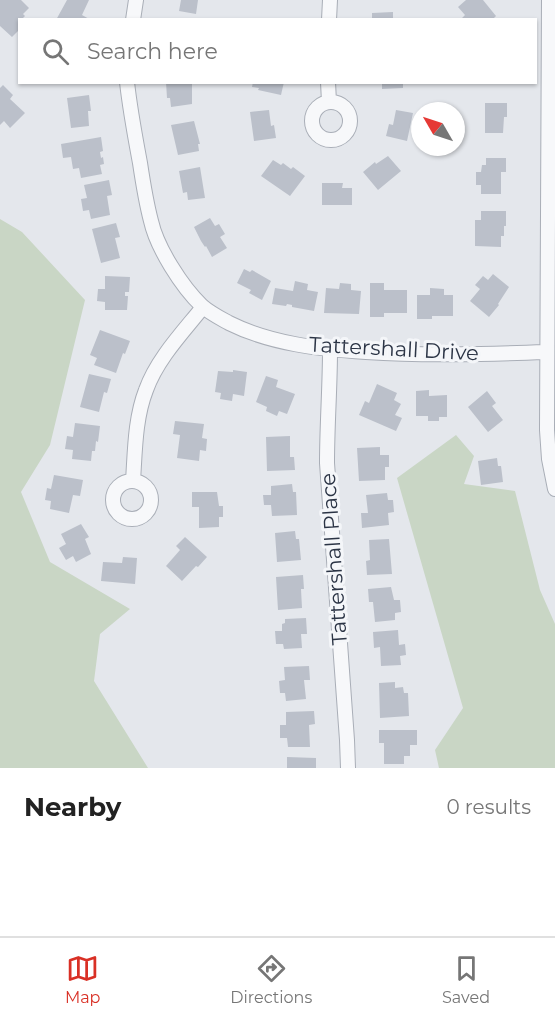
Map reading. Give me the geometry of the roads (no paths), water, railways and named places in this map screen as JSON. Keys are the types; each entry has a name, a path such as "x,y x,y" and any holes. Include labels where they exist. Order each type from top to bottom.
{"street":[{"path":"133,18 136,0"},
{"path":"329,18 330,0"},
{"path":"549,0 547,430 549,459 555,489"},
{"name":"Tattershall Drive","path":"127,84 135,138 151,223 156,237 188,290 203,307 219,318 254,334 330,350 442,354 547,352"},
{"path":"328,84 329,102"},
{"path":"134,481 139,415 146,388 158,366 203,307"},
{"name":"Tattershall Place","path":"330,350 327,463 348,768"}]}
